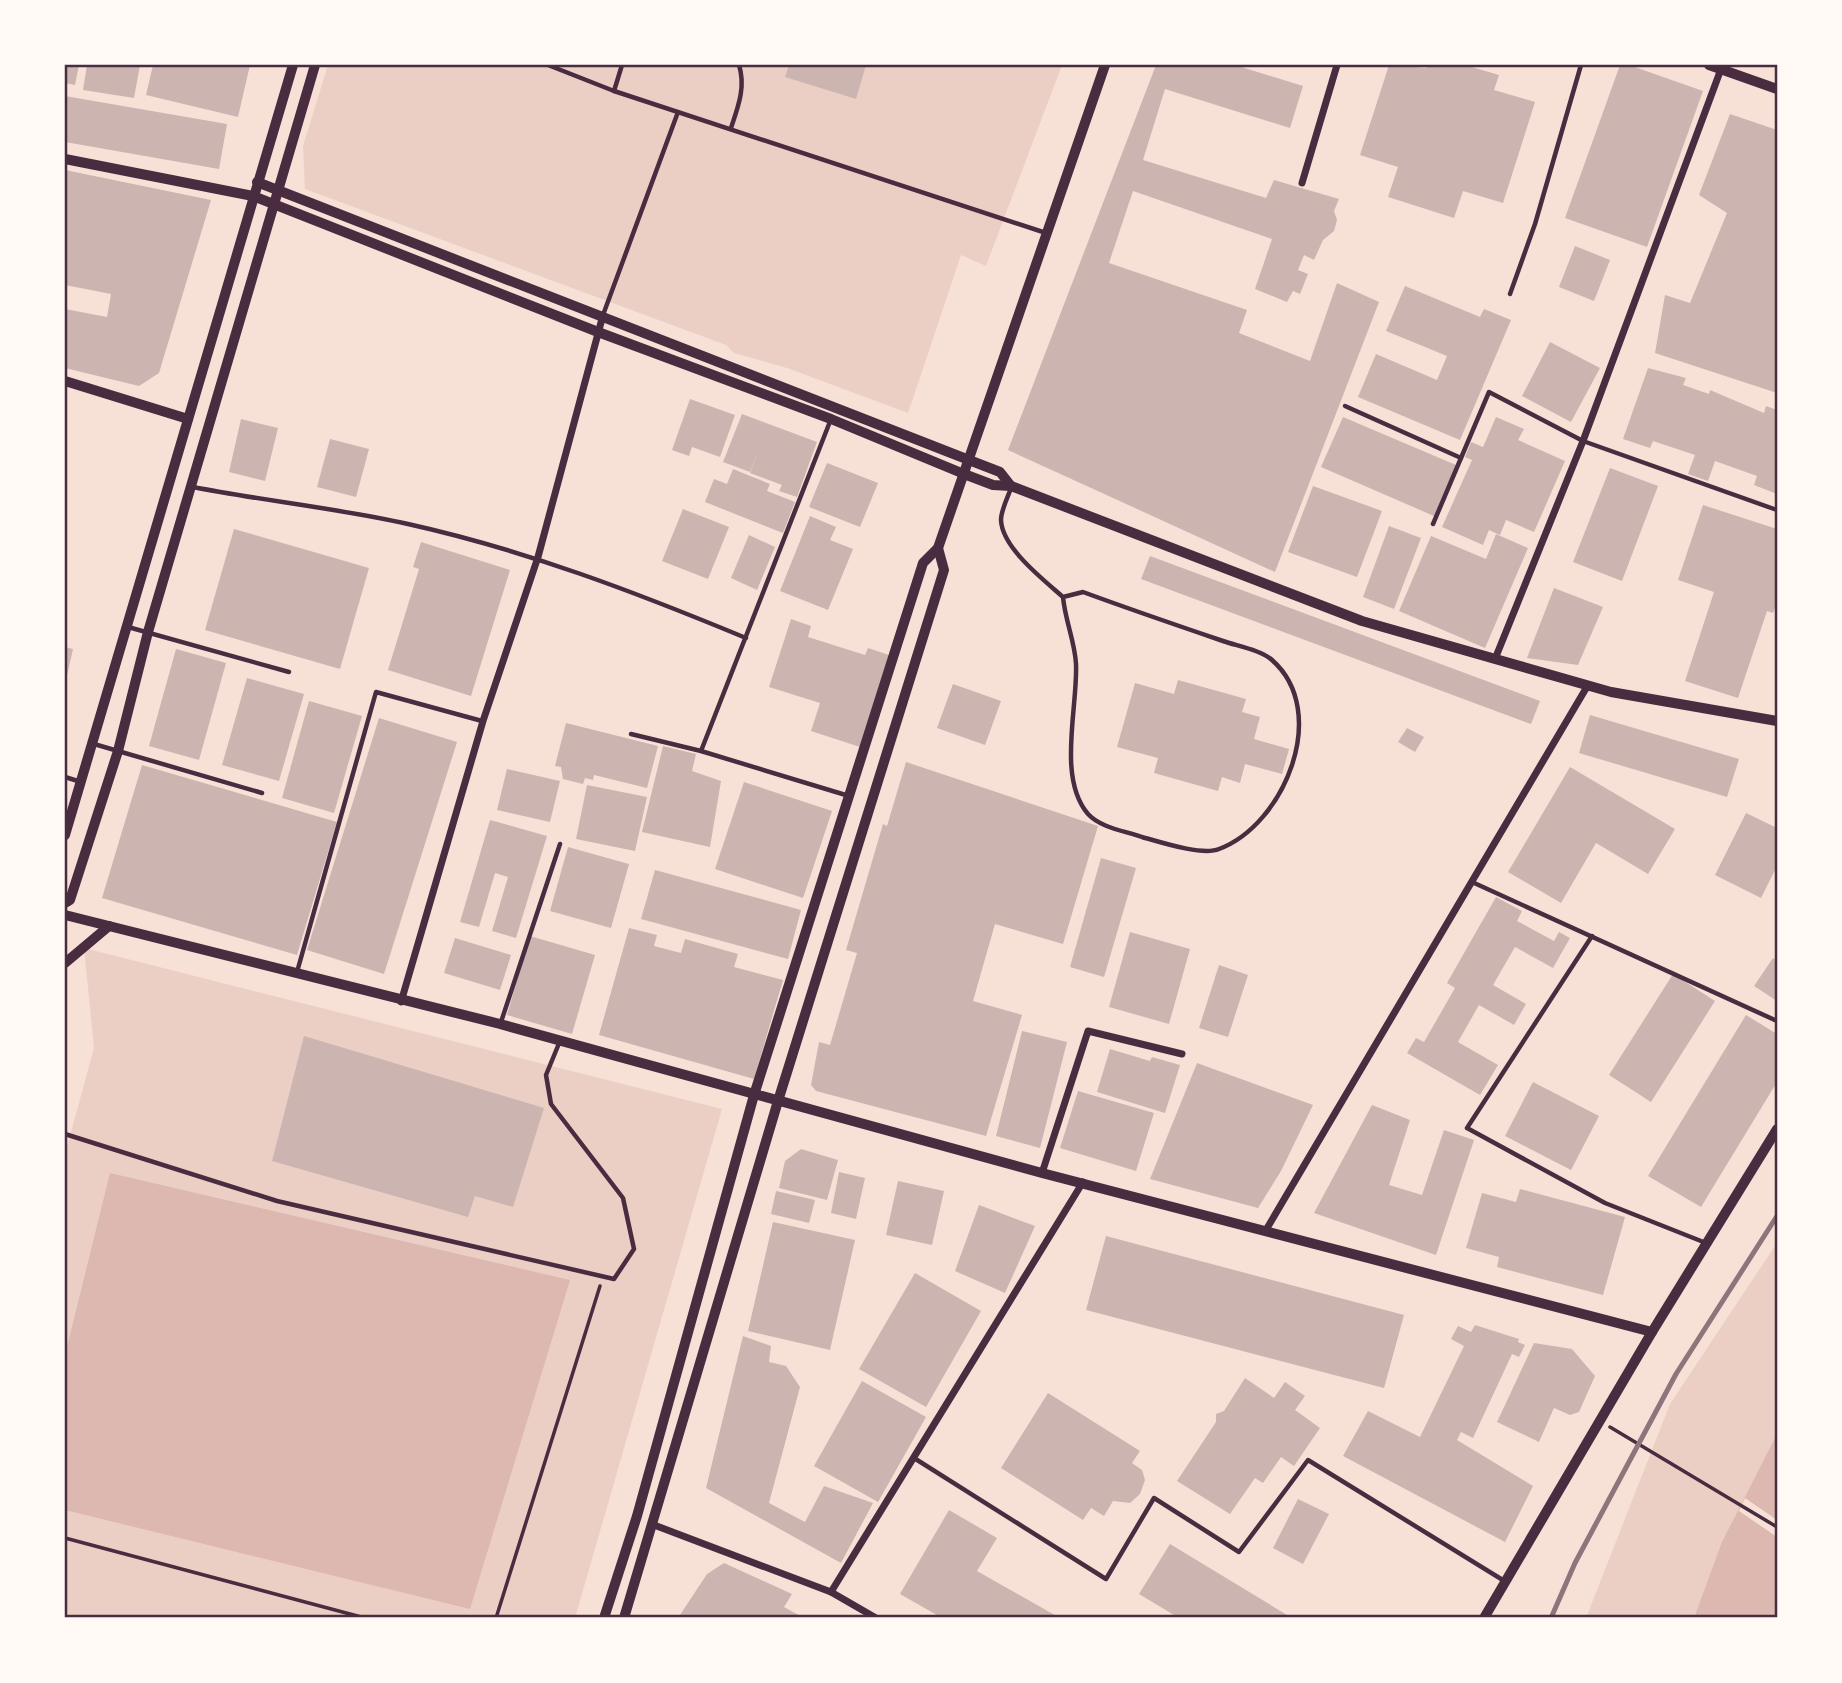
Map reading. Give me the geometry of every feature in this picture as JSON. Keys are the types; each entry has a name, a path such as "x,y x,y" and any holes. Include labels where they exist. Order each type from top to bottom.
{"main road":[{"path":"65,835 293,65"},
{"path":"65,903 70,900 118,751 148,632 315,65"},
{"path":"604,1618 637,1516 754,1095 923,563 939,548 1105,65"},
{"path":"624,1618 654,1525 778,1101 944,570 939,548"},
{"path":"65,963 109,926"},
{"path":"1484,1618 1652,1332 1777,1129"}],"street":[{"path":"1302,183 1336,65"},
{"path":"1709,65 1777,89"},
{"path":"1495,659 1583,441 1721,69"},
{"path":"65,159 253,196 598,332 831,419 964,474 993,485 1011,486 1362,621 1588,685 1777,721"},
{"path":"257,183 603,315 1000,472 1011,486"},
{"path":"401,1002 483,721 538,557 603,315"},
{"path":"65,381 188,419"},
{"path":"1266,1230 1588,685"},
{"path":"65,915 297,972 401,1002 500,1024 1042,1173 1652,1332"},
{"path":"1042,1173 1088,1031 1182,1054"},
{"path":"831,1592 1083,1182"},
{"path":"654,1525 831,1592 876,1618"}],"lane":[{"path":"548,65 614,91 1047,234"},
{"path":"614,91 622,65"},
{"path":"731,128 741,98 742,75 739,65"},
{"path":"1510,294 1535,225 1581,65"},
{"path":"603,315 678,112"},
{"path":"1433,524 1489,392 1583,441 1777,510"},
{"path":"1345,406 1461,458"},
{"path":"701,751 831,419"},
{"path":"1011,486 1001,520 1009,540 1031,569 1063,597 1065,619 1076,662 1070,752 1078,793 1089,815 1108,827 1172,846 1217,851 1237,840 1268,810 1294,766 1299,727 1292,687 1280,668 1270,658 1083,592 1063,597"},
{"path":"192,487 406,523 538,557 746,638"},
{"path":"127,626 289,671"},
{"path":"297,972 376,692 483,721"},
{"path":"631,734 701,751 849,796"},
{"path":"94,744 262,793"},
{"path":"65,777 82,782"},
{"path":"500,1024 560,844"},
{"path":"1472,882 1777,1021"},
{"path":"1592,936 1467,1128 1605,1203 1707,1243"},
{"path":"65,1134 277,1202 614,1279 634,1249 623,1198 551,1104 546,1075 560,1041"},
{"path":"914,1458 1106,1579 1154,1498 1239,1552 1308,1460 1506,1582"}],"path":[{"path":"496,1618 601,1284 587,1281"},
{"path":"1600,1420 1637,1446 1695,1475 1777,1527"},
{"path":"65,1538 365,1618"}],"shaded area":[{"path":"328,65 1062,65 986,266 961,255 908,413 787,368 734,353 726,345 305,189 303,146"},
{"path":"84,948 722,1109 575,1618 65,1618 65,1154 94,1048"},
{"path":"110,1173 570,1280 470,1609 65,1510 65,1355"},
{"path":"1777,1243 1777,1443 1706,1587 1694,1618 1586,1618 1670,1404"},
{"path":"1777,1434 1777,1618 1694,1618 1722,1542"}],"pier":[{"path":"1745,1498 1777,1520 1777,1537 1739,1511"}],"building":[{"path":"65,65 79,65 75,85 65,83"},
{"path":"87,65 140,65 134,98 83,90"},
{"path":"153,65 250,65 238,117 146,95"},
{"path":"789,65 866,65 856,99 785,77"},
{"path":"1156,65 1235,65 1303,86 1290,128 1165,89 1143,160 1266,198 1274,180 1339,199 1334,211 1337,220 1334,231 1323,240 1314,260 1304,255 1298,270 1308,274 1300,294 1293,291 1287,302 1255,289 1272,239 1133,191 1109,263 1247,310 1239,333 1310,361 1337,283 1379,302 1275,572 1008,450"},
{"path":"1389,65 1426,68 1427,65 1465,65 1499,75 1494,90 1535,102 1503,203 1463,191 1454,218 1388,197 1398,167 1360,155"},
{"path":"1620,65 1629,65 1703,91 1647,247 1565,218"},
{"path":"65,96 227,124 219,169 65,142"},
{"path":"1730,114 1777,130 1777,393 1655,353 1665,295 1690,303 1727,213 1699,195"},
{"path":"65,170 211,200 159,373 139,386 65,368 65,309 107,317 111,294 65,285"},
{"path":"1575,246 1610,260 1594,301 1559,287"},
{"path":"1405,286 1480,317 1484,309 1511,320 1460,440 1358,397 1376,354 1437,380 1447,356 1386,331"},
{"path":"1550,342 1600,368 1571,422 1522,396"},
{"path":"1648,368 1686,378 1683,385 1709,394 1710,390 1764,413 1766,406 1777,410 1777,494 1754,485 1757,476 1715,461 1708,481 1688,474 1695,455 1653,441 1650,448 1623,439"},
{"path":"690,399 735,415 720,457 692,447 689,456 672,450"},
{"path":"742,414 817,442 797,497 779,491 782,485 750,473 760,448 750,472 723,462"},
{"path":"1343,417 1456,465 1434,516 1321,467"},
{"path":"1496,417 1524,429 1518,440 1565,461 1534,532 1506,520 1500,535 1489,530 1483,545 1442,527 1472,460 1465,457 1471,442 1483,447"},
{"path":"241,419 278,428 265,481 229,472"},
{"path":"330,439 369,449 356,497 317,487"},
{"path":"827,463 878,483 860,527 809,507"},
{"path":"1610,468 1658,486 1622,581 1573,562"},
{"path":"733,469 770,484 767,491 795,502 783,533 705,502 714,479 727,484"},
{"path":"1313,486 1382,511 1357,577 1288,552"},
{"path":"1703,505 1777,529 1777,602 1773,613 1767,611 1738,698 1685,681 1714,592 1678,580"},
{"path":"683,509 729,527 708,579 662,561"},
{"path":"810,516 836,527 830,540 853,549 828,610 780,591"},
{"path":"1389,526 1421,538 1394,609 1363,597"},
{"path":"234,529 369,568 340,669 205,630"},
{"path":"1496,534 1528,548 1485,648 1399,611 1431,536 1486,559"},
{"path":"749,535 775,547 757,590 731,578"},
{"path":"421,542 510,570 471,696 388,670 419,569 413,567"},
{"path":"1150,556 1540,701 1531,724 1141,579"},
{"path":"1554,588 1603,607 1578,665 1527,658"},
{"path":"791,619 811,626 808,637 865,655 868,648 889,655 860,747 811,731 820,703 769,687"},
{"path":"65,647 73,649 66,680 65,680"},
{"path":"176,649 226,663 199,760 149,746"},
{"path":"247,678 304,694 279,781 222,765"},
{"path":"1178,680 1246,699 1242,712 1260,717 1254,739 1289,749 1282,774 1245,764 1240,783 1222,777 1218,791 1154,773 1158,758 1117,747 1135,683 1174,694"},
{"path":"953,684 1001,701 985,745 937,728"},
{"path":"309,701 362,716 334,813 282,798"},
{"path":"1590,715 1739,759 1727,797 1579,753"},
{"path":"379,718 457,742 384,974 307,950"},
{"path":"566,723 658,746 647,788 594,775 593,780 585,778 583,784 563,779 561,767 555,766"},
{"path":"1407,728 1424,737 1415,752 1398,742"},
{"path":"663,746 696,754 692,771 721,781 710,847 642,832"},
{"path":"906,762 1098,826 1063,944 995,924 973,1001 1022,1015 986,1136 816,1091 811,1085 819,1042 830,1045 857,953 846,950 883,824 887,826"},
{"path":"142,765 337,822 297,955 102,898"},
{"path":"1570,767 1675,829 1648,874 1596,843 1561,903 1508,872"},
{"path":"507,769 560,781 550,822 497,810"},
{"path":"744,782 832,811 803,898 715,869"},
{"path":"587,785 647,797 635,851 576,839"},
{"path":"1746,813 1777,828 1777,866 1761,898 1715,875"},
{"path":"490,820 547,836 516,938 492,931 508,877 495,873 479,927 460,922"},
{"path":"568,847 629,864 611,928 550,911"},
{"path":"1101,858 1136,868 1104,977 1070,967"},
{"path":"655,870 801,910 788,959 641,919"},
{"path":"1496,897 1522,911 1517,921 1554,941 1559,932 1570,938 1553,968 1515,947 1493,985 1526,1004 1514,1025 1479,1005 1458,1042 1498,1065 1480,1095 1407,1053 1416,1038 1424,1042 1455,988 1447,983"},
{"path":"629,928 657,935 654,946 681,953 685,939 738,954 734,967 783,980 754,1079 599,1035"},
{"path":"1130,932 1190,949 1169,1024 1109,1007"},
{"path":"530,936 595,955 572,1034 507,1015"},
{"path":"455,938 511,955 500,990 444,973"},
{"path":"1773,958 1777,961 1777,1001 1754,986"},
{"path":"1219,965 1248,975 1228,1037 1199,1028"},
{"path":"1673,974 1715,1001 1651,1102 1609,1075"},
{"path":"1746,1015 1777,1034 1777,1082 1701,1207 1648,1176"},
{"path":"1022,1031 1067,1042 1040,1148 996,1136"},
{"path":"304,1036 544,1108 513,1207 475,1196 468,1217 272,1161"},
{"path":"1110,1049 1150,1061 1152,1057 1180,1065 1165,1113 1097,1092"},
{"path":"1197,1063 1313,1105 1281,1171 1258,1208 1150,1179"},
{"path":"1533,1082 1599,1116 1571,1170 1505,1136"},
{"path":"1078,1091 1154,1113 1136,1171 1060,1148"},
{"path":"1372,1105 1410,1120 1389,1185 1422,1195 1444,1130 1474,1140 1436,1255 1314,1213"},
{"path":"801,1149 838,1160 827,1200 779,1188 785,1161"},
{"path":"839,1172 865,1178 856,1219 831,1213"},
{"path":"898,1181 944,1191 932,1245 886,1235"},
{"path":"1520,1189 1625,1217 1603,1295 1497,1267 1499,1257 1466,1248 1482,1193 1516,1202"},
{"path":"776,1191 815,1200 809,1223 771,1214"},
{"path":"979,1205 1035,1226 1005,1293 955,1271"},
{"path":"773,1222 855,1240 830,1350 748,1331"},
{"path":"1106,1236 1404,1315 1384,1388 1086,1310"},
{"path":"915,1273 981,1311 926,1407 859,1369"},
{"path":"1475,1325 1519,1339 1518,1342 1525,1345 1519,1357 1512,1354 1473,1438 1461,1432 1457,1440 1533,1486 1505,1542 1343,1456 1368,1411 1420,1437 1464,1346 1451,1339 1458,1326 1471,1332"},
{"path":"743,1336 771,1346 769,1362 786,1366 800,1387 769,1503 805,1522 824,1486 873,1503 841,1563 706,1488"},
{"path":"1534,1343 1572,1349 1595,1376 1579,1412 1570,1415 1554,1408 1539,1442 1497,1422"},
{"path":"1245,1378 1274,1398 1285,1382 1305,1396 1295,1410 1320,1428 1294,1466 1281,1457 1263,1483 1255,1478 1230,1514 1177,1481 1216,1422 1216,1414 1224,1411"},
{"path":"862,1381 926,1417 878,1502 814,1466"},
{"path":"1048,1393 1140,1451 1132,1463 1142,1470 1145,1480 1140,1494 1130,1503 1113,1501 1104,1516 1091,1508 1083,1520 1001,1468"},
{"path":"1298,1499 1329,1514 1303,1564 1273,1548"},
{"path":"949,1510 997,1538 977,1571 1060,1618 942,1618 900,1594"},
{"path":"1170,1544 1292,1618 1179,1618 1139,1594"},
{"path":"724,1563 792,1594 784,1607 804,1618 678,1618 707,1574"}],"railway":[{"path":"1551,1618 1575,1563 1676,1374 1777,1216"}]}
